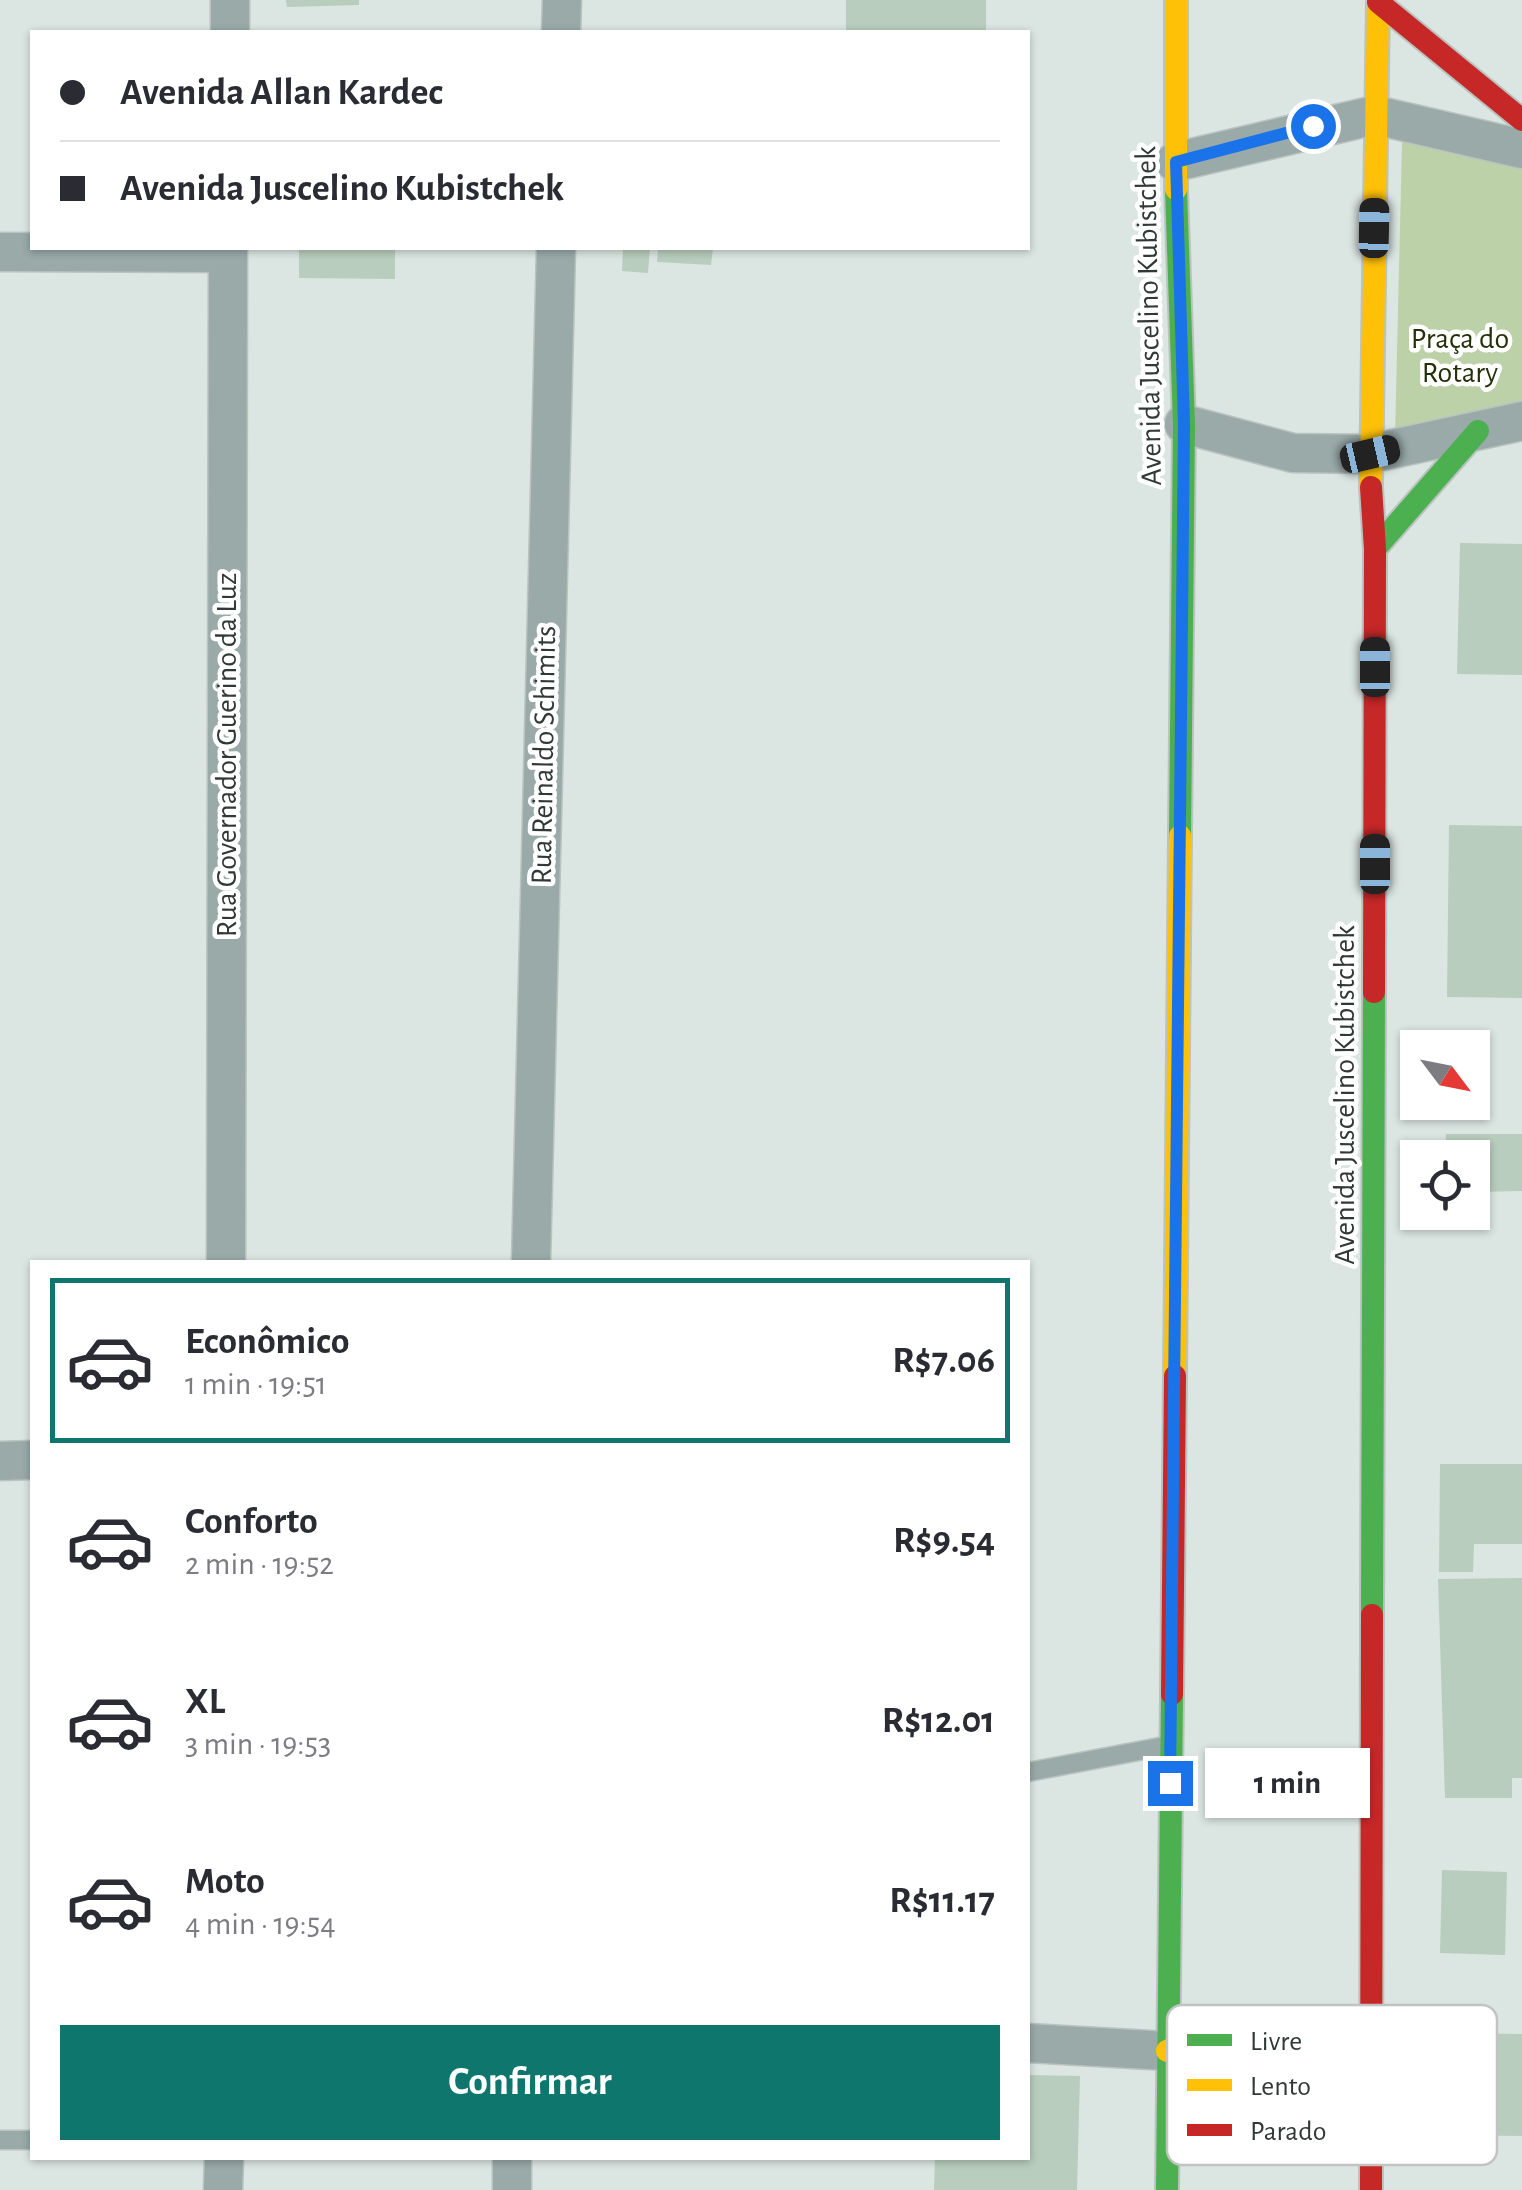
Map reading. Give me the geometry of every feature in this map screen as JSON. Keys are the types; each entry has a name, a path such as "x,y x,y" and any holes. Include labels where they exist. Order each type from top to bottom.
{"main road":[{"name":"Avenida Juscelino Kubistchek","path":"1167,2005 1184,424 1176,162 1176,0"},
{"name":"Avenida Juscelino Kubistchek","path":"1374,2005 1375,549 1370,454 1378,1"},
{"path":"1378,1 1522,120"},
{"path":"1375,549 1478,430"},
{"name":"Avenida Juscelino Kubistchek","path":"1167,2051 1167,2190"},
{"name":"Avenida Juscelino Kubistchek","path":"1371,2190 1372,2165"}],"street":[{"path":"230,0 230,30"},
{"path":"561,30 562,0"},
{"path":"1176,162 1376,115 1522,148"},
{"path":"0,252 228,250"},
{"name":"Rua Governador Guerino da Luz","path":"226,1260 228,250"},
{"name":"Rua Reinaldo Schimits","path":"532,1260 556,250"},
{"path":"1184,424 1293,453 1370,454 1522,421"},
{"path":"0,1461 30,1460"},
{"path":"1030,2042 1167,2051"},
{"path":"223,2190 224,2160"},
{"path":"512,2160 512,2190"}],"lane":[{"path":"1030,1772 1170,1744"},
{"path":"0,2140 30,2140"}],"green space":[{"name":"Praça do Rotary","path":"1402,142 1522,167 1522,406 1395,435"}],"building":[{"path":"286,0 359,0 359,5 287,7"},
{"path":"846,0 986,0 986,30 846,30"},
{"path":"299,250 395,250 395,279 299,278"},
{"path":"623,250 650,250 648,273 622,271"},
{"path":"658,250 713,250 711,265 657,262"},
{"path":"1460,543 1522,544 1522,675 1457,674"},
{"path":"1449,825 1522,826 1522,998 1447,997"},
{"path":"1446,1134 1522,1134 1522,1191 1490,1192 1490,1140 1446,1140"},
{"path":"1440,1464 1522,1464 1522,1544 1474,1544 1473,1572 1439,1572"},
{"path":"1522,1578 1522,1778 1512,1778 1512,1798 1445,1798 1438,1579"},
{"path":"1442,1870 1507,1872 1505,1955 1440,1953"},
{"path":"1497,2034 1522,2034 1522,2136 1497,2136"},
{"path":"1030,2075 1080,2076 1077,2190 934,2190 935,2160 1030,2160"}],"traffic: fast":[{"path":"1176,189 1184,424 1180,836"},
{"path":"1375,549 1478,431"},
{"path":"1372,1615 1374,992"},
{"path":"1169,2005 1172,1694"},
{"path":"1167,2165 1167,2190"}],"traffic: slow":[{"path":"1176,0 1176,189"},
{"path":"1371,487 1378,0"},
{"path":"1175,1376 1180,836"}],"traffic: jam":[{"path":"1378,2 1522,120"},
{"path":"1371,487 1375,549 1374,992"},
{"path":"1172,1694 1175,1376"},
{"path":"1371,2005 1372,1615"},
{"path":"1371,2165 1371,2190"}],"route":[{"path":"1170,1783 1184,424 1176,162 1313,126"}]}
